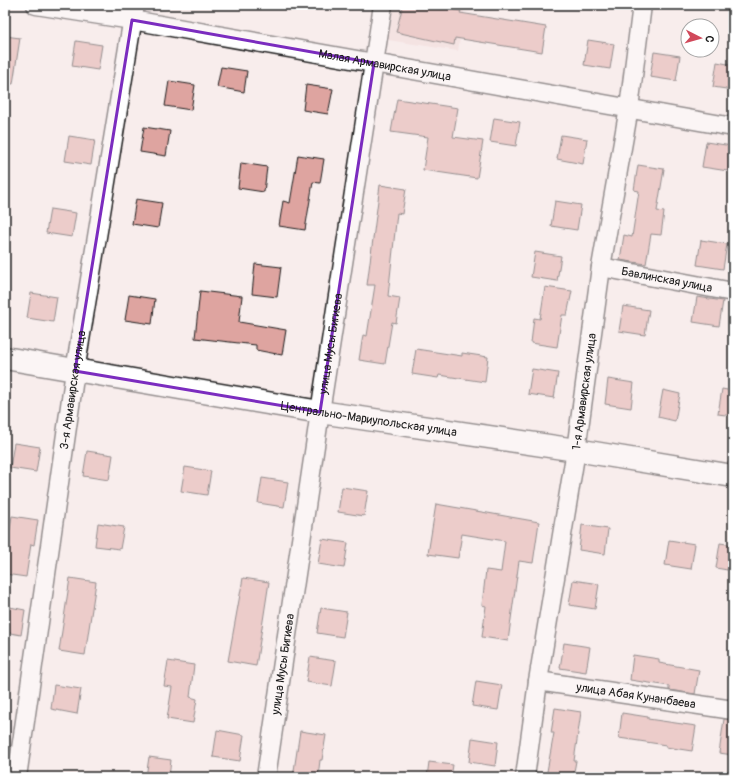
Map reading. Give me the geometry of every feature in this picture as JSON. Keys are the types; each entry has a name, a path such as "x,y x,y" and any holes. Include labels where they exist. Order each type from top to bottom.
{"street":[{"name":"Малая Армавирская улица","path":"36,5 134,12 374,63 733,127"},
{"name":"улица Мусы Бигиева","path":"266,777 320,412 383,5"},
{"name":"1-я Армавирская улица","path":"525,777 538,681 576,450 601,268 629,108 642,5"},
{"name":"3-я Армавирская улица","path":"17,777 75,371 134,12"},
{"name":"Бавлинская улица","path":"601,268 733,292"},
{"name":"Центрально-Мариупольская улица","path":"5,358 320,412 576,450 733,476"},
{"name":"улица Абая Кунанбаева","path":"538,681 733,710"}],"highlighted area":[{"path":"132,20 374,63 320,412 75,371"}],"shaded area":[{"path":"394,5 465,5 458,51 388,40"}],"building":[{"path":"403,5 438,5 437,6 461,11 460,13 546,27 542,52 455,38 454,45 396,32"},
{"path":"5,36 20,38 13,84 5,83"},
{"path":"588,40 614,44 610,69 584,65"},
{"path":"76,41 102,45 98,70 72,66"},
{"path":"654,52 680,56 676,81 650,77"},
{"path":"717,62 733,65 733,90 713,87"},
{"path":"221,67 247,71 244,92 217,87"},
{"path":"169,81 195,85 191,110 165,106"},
{"path":"306,85 333,89 328,114 303,110"},
{"path":"397,99 458,108 453,137 483,141 477,178 423,170 428,137 391,132"},
{"path":"494,118 520,122 516,146 490,142"},
{"path":"144,127 170,131 166,156 140,152"},
{"path":"561,135 587,139 583,164 557,159"},
{"path":"69,136 95,140 91,165 65,161"},
{"path":"706,142 732,146 728,171 702,167"},
{"path":"298,155 324,159 320,183 313,182 305,230 279,226 283,201 290,203"},
{"path":"241,163 267,167 264,192 238,188"},
{"path":"638,165 664,169 657,211 664,212 661,235 651,234 646,264 620,260 624,235 632,237 639,191 634,190"},
{"path":"380,185 406,189 402,214 397,213 388,296 400,298 396,323 392,322 385,364 359,360 363,335 367,336 375,285 367,285"},
{"path":"136,199 162,203 158,228 132,224"},
{"path":"555,201 581,205 577,230 551,226"},
{"path":"50,209 76,213 72,237 46,233"},
{"path":"701,240 727,244 723,269 697,265"},
{"path":"535,252 561,256 557,281 531,277"},
{"path":"255,264 281,267 277,297 252,294"},
{"path":"545,287 572,291 567,315 562,315 557,347 531,343 534,318 540,319"},
{"path":"200,291 242,296 239,322 286,330 282,355 256,350 256,345 195,338"},
{"path":"31,293 57,297 53,322 27,318"},
{"path":"129,295 155,299 152,324 125,320"},
{"path":"697,297 723,301 719,326 693,322"},
{"path":"623,306 649,310 645,335 619,331"},
{"path":"416,349 462,356 462,353 488,357 485,382 439,375 438,378 412,374"},
{"path":"532,369 558,373 554,398 528,394"},
{"path":"608,379 634,383 631,408 605,404"},
{"path":"722,389 733,391 733,416 718,414"},
{"path":"663,390 680,394 675,421 658,417"},
{"path":"14,443 40,447 36,472 10,468"},
{"path":"87,451 113,455 109,480 83,476"},
{"path":"185,467 211,471 207,495 181,491"},
{"path":"262,478 288,482 284,507 258,503"},
{"path":"342,487 368,491 364,516 338,512"},
{"path":"436,504 539,522 533,563 519,561 508,641 482,637 486,606 482,605 486,570 501,572 505,541 462,534 458,558 428,554"},
{"path":"12,516 38,520 34,545 31,544 26,577 5,574 5,549 7,549"},
{"path":"98,523 124,527 120,549 95,546"},
{"path":"582,525 608,529 605,554 579,550"},
{"path":"322,539 348,543 344,568 318,564"},
{"path":"669,540 695,544 691,569 665,565"},
{"path":"720,543 733,545 733,571 716,568"},
{"path":"70,578 96,582 85,655 59,651"},
{"path":"243,578 269,582 256,666 228,661"},
{"path":"573,580 599,584 595,609 569,605"},
{"path":"5,606 25,610 21,635 5,632"},
{"path":"321,608 347,612 343,637 317,633"},
{"path":"564,643 590,647 586,672 560,668"},
{"path":"633,655 659,659 659,663 699,670 695,694 669,690 669,686 630,680"},
{"path":"310,657 336,661 332,686 306,682"},
{"path":"168,661 194,665 190,697 197,699 193,723 167,719 172,687 164,686"},
{"path":"476,681 502,685 498,710 472,706"},
{"path":"54,685 81,689 77,714 51,709"},
{"path":"555,708 581,712 573,777 546,777 554,733 551,733"},
{"path":"622,713 648,717 648,719 696,726 692,751 666,747 666,745 619,738"},
{"path":"724,719 733,720 733,755 719,753"},
{"path":"217,730 244,735 240,761 213,757"},
{"path":"300,731 326,735 322,760 320,760 318,777 293,777"},
{"path":"472,738 498,742 495,766 469,762"},
{"path":"149,757 171,760 169,777 146,777"},
{"path":"429,762 453,765 451,777 427,777"}]}
